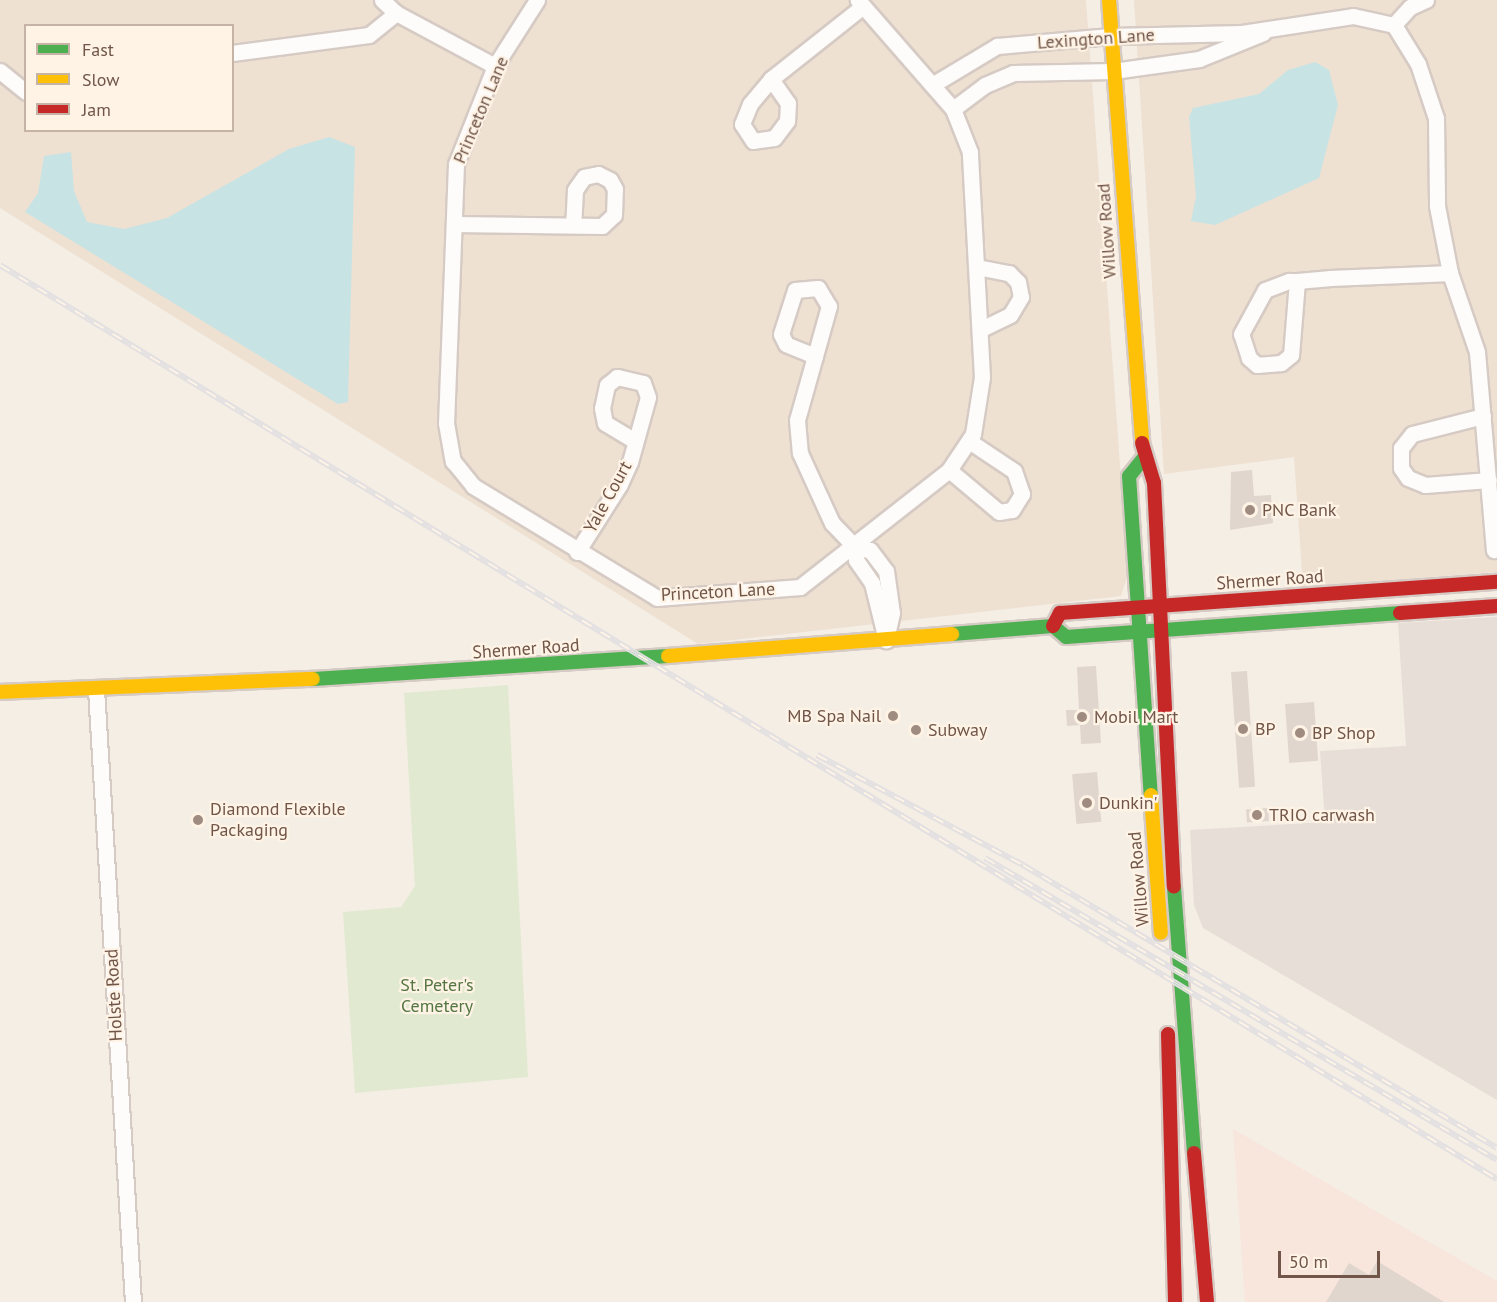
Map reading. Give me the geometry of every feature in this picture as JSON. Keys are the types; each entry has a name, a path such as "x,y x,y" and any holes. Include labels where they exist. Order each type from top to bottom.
{"main road":[{"name":"Willow Road","path":"1109,0 1143,459 1154,483 1181,1002 1207,1302"},
{"name":"Willow Road","path":"1143,459 1129,476 1136,607 1166,993"},
{"name":"Shermer Road","path":"1053,626 1060,613 1497,582"},
{"name":"Shermer Road","path":"0,692 441,673 1053,626 1066,637 1138,633 1497,606"},
{"path":"1167,1016 1174,1302"}],"street":[{"path":"382,0 396,13 495,66"},
{"name":"Princeton Lane","path":"537,0 495,66 456,164 446,423 453,462 472,486 577,552 657,598 800,587 856,548 949,471 969,441 982,377 970,152 953,109 860,3"},
{"path":"1426,0 1410,7 1394,25 1418,64 1436,118 1437,206 1450,273 1477,352 1494,550"},
{"path":"771,79 860,3"},
{"path":"234,53 369,35 396,13"},
{"name":"Lexington Lane","path":"932,85 997,46 1111,36 1207,34 1353,16 1394,25"},
{"name":"Lexington Lane","path":"953,109 985,85 1013,73 1113,71 1210,55 1259,38 1271,25"},
{"path":"1207,34 1210,55"},
{"path":"0,71 24,90"},
{"path":"454,224 573,224"},
{"path":"977,267 1009,273 1018,282 1021,297 1010,315 981,329"},
{"path":"1297,281 1291,356 1257,365 1244,347 1244,322 1265,290 1297,281 1450,273"},
{"path":"815,356 796,420 800,453 832,523 856,548 856,560 872,583 886,640"},
{"path":"1483,416 1412,434 1401,448 1401,468 1408,478 1425,485 1489,480"},
{"name":"Yale Court","path":"577,552 620,484 635,441"},
{"path":"949,471 999,512 1012,510 1022,494 1014,471 969,441"},
{"name":"Holste Road","path":"96,689 133,1302"}],"shaded area":[{"path":"0,0 1086,0 1128,574 1121,596 698,644 0,208"},
{"path":"1134,0 1497,0 1497,572 1303,587 1294,457 1164,474"},
{"path":"1497,617 1497,1100 1203,928 1194,905 1190,830 1325,822 1320,751 1406,746 1398,623"},
{"path":"1233,1129 1497,1281 1497,1302 1245,1302"}],"green space":[{"name":"St. Peter's Cemetery","path":"508,685 528,1077 355,1093 343,912 401,907 415,886 404,693"}],"water":[{"path":"1315,62 1329,70 1338,105 1319,178 1215,225 1191,221 1196,196 1189,117 1193,108 1259,94 1288,70"},
{"path":"329,137 355,147 348,402 338,404 25,212 38,193 44,156 71,152 74,191 87,222 124,229 167,218 289,149"}],"building":[{"name":"PNC Bank","path":"1252,470 1254,496 1271,495 1273,523 1230,530 1231,472"},
{"path":"1096,666 1101,743 1081,744 1080,725 1067,726 1066,710 1079,710 1077,667"},
{"name":"BP","path":"1247,671 1255,787 1239,788 1231,672"},
{"name":"BP Shop","path":"1314,702 1318,761 1289,763 1285,704"},
{"name":"Dunkin'","path":"1097,772 1101,822 1076,824 1072,774"},
{"name":"TRIO carwash","path":"1268,808 1269,821 1247,823 1246,810"},
{"path":"1377,1261 1444,1302 1326,1302 1349,1263 1369,1275"}],"railway":[{"path":"0,265 1497,1179"},
{"path":"817,755 1023,865 1497,1148"},
{"path":"985,858 1497,1160"}],"traffic: fast":[{"path":"1143,459 1129,476 1151,795"},
{"path":"952,634 1053,626 1066,637 1400,613"},
{"path":"313,679 668,656"},
{"path":"1174,887 1194,1153"}],"traffic: slow":[{"path":"1109,0 1142,443"},
{"path":"668,656 952,634"},
{"path":"0,692 313,679"},
{"path":"1151,795 1161,933"}],"traffic: jam":[{"path":"1142,443 1154,483 1174,887"},
{"path":"1053,626 1060,613 1497,582"},
{"path":"1400,613 1497,606"},
{"path":"1168,1034 1175,1302"},
{"path":"1194,1153 1207,1302"}],"place":[{"name":"PNC Bank","path":"1250,510"},
{"name":"MB Spa Nail","path":"893,716"},
{"name":"Mobil Mart","path":"1082,717"},
{"name":"BP","path":"1243,729"},
{"name":"Subway","path":"916,730"},
{"name":"BP Shop","path":"1300,733"},
{"name":"Dunkin'","path":"1087,803"},
{"name":"TRIO carwash","path":"1257,815"},
{"name":"Diamond Flexible Packaging","path":"198,820"}]}
